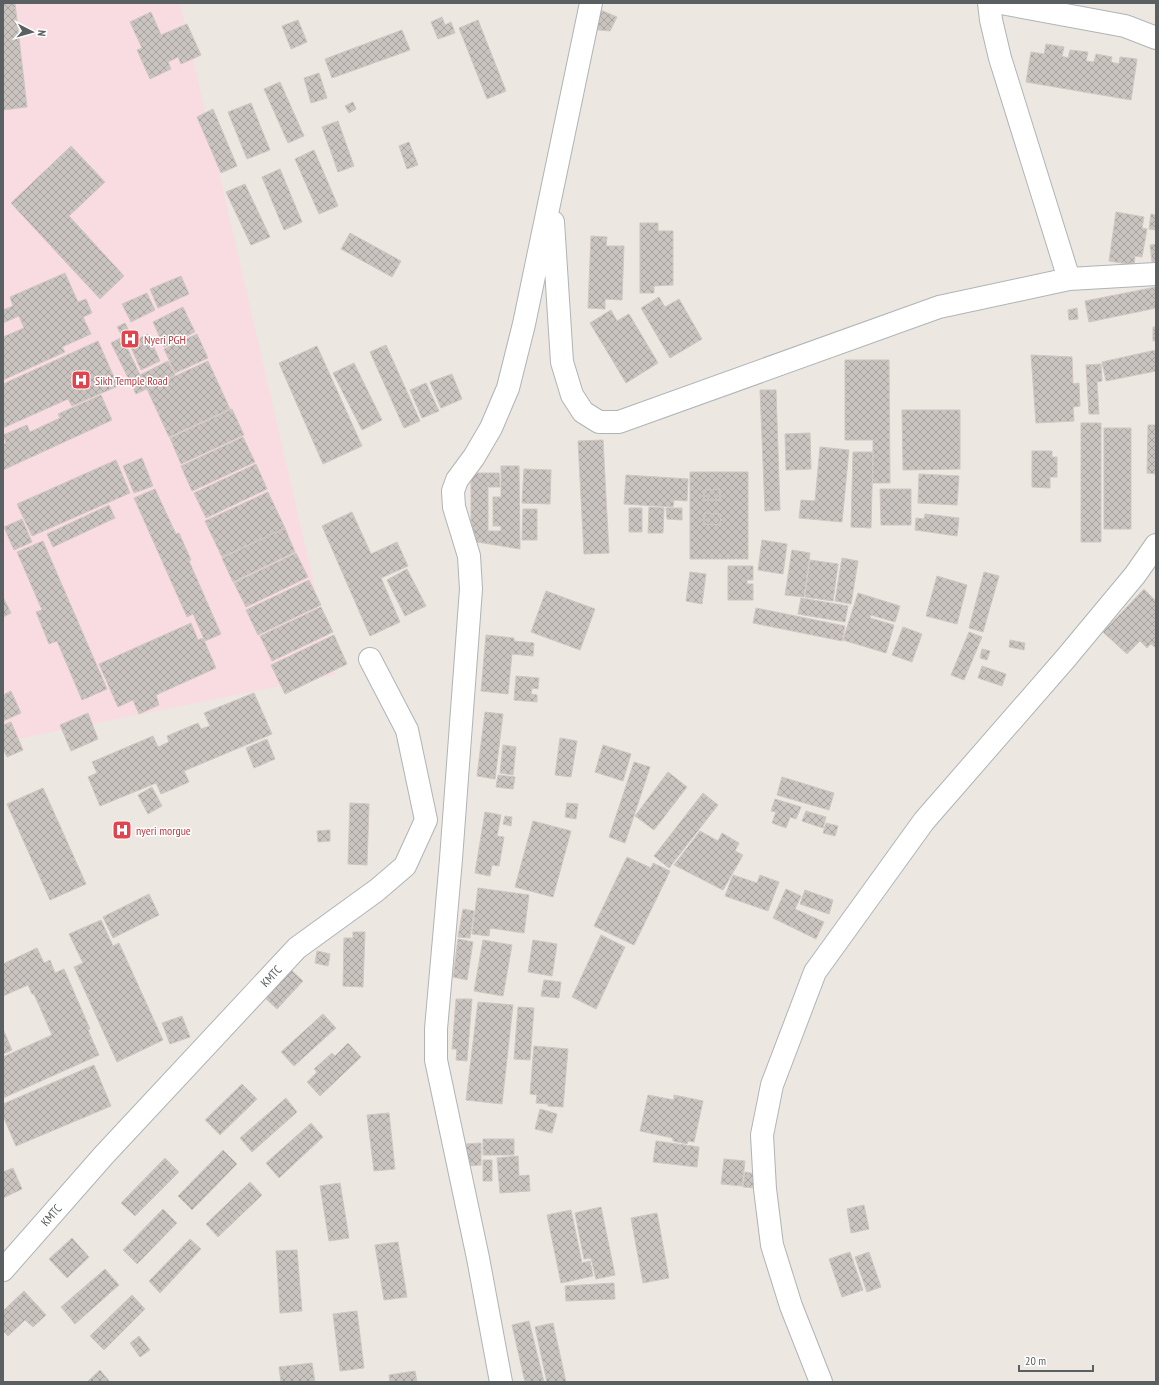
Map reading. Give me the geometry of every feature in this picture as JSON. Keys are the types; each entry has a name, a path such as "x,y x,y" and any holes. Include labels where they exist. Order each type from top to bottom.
{"street":[{"path":"501,1382 478,1258 436,1060 436,1029 451,859 471,589 469,556 454,507 453,491 457,480 474,457 491,428 508,388 524,324 591,3"},
{"path":"989,3 991,20 1000,58 1069,279"},
{"path":"1000,3 1125,26 1156,38"},
{"path":"551,195 562,362 572,395 583,412 599,422 619,422 939,307 1069,279 1156,274"},
{"path":"821,1382 791,1306 772,1245 765,1189 762,1136 772,1085 815,972 924,821 1066,658 1135,575 1156,545"},
{"name":"KMTC","path":"3,1270 104,1155 297,948 377,890 405,866 426,820 407,730 370,659"}],"shaded area":[{"name":"Nyeri PGH","path":"3,3 180,3 335,675 3,742"}],"building":[{"path":"3,3 15,3 27,107 3,110"},
{"path":"598,9 617,17 610,31 589,29"},
{"path":"151,12 161,35 187,24 201,55 181,64 178,57 168,62 171,69 150,79 137,50 142,48 130,22"},
{"path":"442,17 445,25 451,22 455,33 438,39 431,22"},
{"path":"298,20 307,42 291,49 282,26"},
{"path":"478,20 506,91 487,99 459,28"},
{"path":"402,30 410,50 332,78 325,59"},
{"path":"1046,44 1064,47 1062,56 1068,58 1070,50 1088,52 1086,61 1094,62 1096,54 1112,57 1111,62 1119,64 1120,57 1137,59 1131,100 1026,82 1031,52 1044,54"},
{"path":"319,73 327,98 311,103 304,78"},
{"path":"280,82 304,136 288,143 264,89"},
{"path":"353,102 356,109 349,113 345,106"},
{"path":"251,103 270,150 247,159 228,112"},
{"path":"213,109 237,166 221,173 197,117"},
{"path":"338,121 354,166 338,172 322,127"},
{"path":"409,142 418,165 407,169 399,146"},
{"path":"71,146 105,182 69,216 124,276 100,299 11,203"},
{"path":"314,150 338,206 319,214 295,159"},
{"path":"280,169 302,222 284,230 262,177"},
{"path":"245,184 270,237 251,245 226,192"},
{"path":"1116,212 1144,217 1142,228 1147,229 1142,257 1135,256 1134,265 1109,261"},
{"path":"1151,214 1156,215 1156,230 1149,229"},
{"path":"640,223 658,223 658,231 673,231 673,285 654,286 654,293 640,293"},
{"path":"350,233 401,261 392,277 341,249"},
{"path":"591,236 607,237 606,246 624,246 622,300 605,299 605,309 588,308"},
{"path":"1156,244 1156,261 1152,262 1150,245"},
{"path":"65,273 78,302 86,299 92,313 83,317 91,334 62,347 65,352 3,380 3,337 24,328 19,316 3,323 3,310 13,306 10,297"},
{"path":"181,276 189,294 158,308 150,289"},
{"path":"1156,287 1156,308 1089,322 1085,301"},
{"path":"147,293 155,310 131,322 122,304"},
{"path":"659,297 665,307 679,299 702,339 670,358 641,308"},
{"path":"183,307 195,332 164,347 153,322"},
{"path":"1077,308 1078,319 1069,320 1068,310"},
{"path":"611,310 617,321 629,314 658,363 626,383 590,323"},
{"path":"125,323 129,331 121,334 117,327"},
{"path":"1153,327 1156,327 1156,341 1153,341"},
{"path":"148,334 160,361 141,370 129,343"},
{"path":"197,334 208,358 175,373 164,349"},
{"path":"122,337 140,375 168,361 175,375 136,394 111,343"},
{"path":"98,341 118,386 72,406 68,399 3,428 3,384"},
{"path":"386,345 420,421 404,428 370,352"},
{"path":"317,346 362,446 323,464 279,363"},
{"path":"1156,350 1156,371 1106,381 1102,362"},
{"path":"1031,355 1072,357 1073,384 1079,383 1080,406 1073,407 1074,421 1036,423"},
{"path":"845,360 889,360 890,483 873,483 873,440 845,440"},
{"path":"208,361 230,409 169,437 147,389"},
{"path":"354,363 382,420 362,430 333,373"},
{"path":"1101,364 1102,381 1097,382 1099,414 1089,414 1086,365"},
{"path":"452,374 462,399 441,408 430,382"},
{"path":"426,383 439,411 422,418 410,390"},
{"path":"760,390 776,390 780,510 765,511"},
{"path":"101,395 112,420 3,470 3,444 6,443 3,435 27,425 30,432 60,418 58,414"},
{"path":"232,409 244,435 181,464 170,438"},
{"path":"902,410 960,410 960,469 903,470"},
{"path":"1081,423 1101,423 1101,542 1081,542"},
{"path":"1148,425 1156,425 1156,474 1147,473"},
{"path":"1104,428 1131,428 1131,529 1104,529"},
{"path":"810,433 811,469 786,470 785,434"},
{"path":"243,437 255,462 192,491 181,466"},
{"path":"603,440 609,553 584,554 578,441"},
{"path":"820,447 849,450 842,522 799,518 801,500 815,501"},
{"path":"1032,451 1052,451 1052,457 1057,457 1057,477 1050,477 1050,488 1032,487"},
{"path":"853,452 873,452 871,528 851,527"},
{"path":"142,458 153,486 134,493 123,466"},
{"path":"116,460 130,493 32,536 17,504"},
{"path":"256,464 267,489 206,518 194,493"},
{"path":"501,466 519,466 520,549 471,541 471,473 499,473 500,487 488,487 488,531 501,531 501,526 493,526 493,497 501,497"},
{"path":"524,469 551,470 550,504 522,503"},
{"path":"690,472 748,472 748,559 690,559","holes":["720,489 720,500 704,500 704,490","704,513 721,514 720,525 704,524"]},
{"path":"919,474 959,476 957,505 918,503"},
{"path":"626,475 688,479 687,501 674,500 673,507 624,504"},
{"path":"155,489 176,534 179,533 191,560 189,561 221,634 205,641 193,614 187,617 134,498"},
{"path":"720,489 720,500 704,500 704,490"},
{"path":"880,489 911,489 911,525 881,525"},
{"path":"268,492 285,528 222,557 205,521"},
{"path":"109,505 115,518 53,547 47,534"},
{"path":"649,507 664,508 663,533 648,533"},
{"path":"629,508 642,508 642,532 629,532"},
{"path":"666,508 682,508 682,520 667,519"},
{"path":"523,509 537,509 537,540 522,540"},
{"path":"352,512 371,554 397,542 408,566 381,578 400,622 370,636 322,526"},
{"path":"704,513 721,514 720,525 704,524"},
{"path":"925,514 959,518 957,536 915,530 916,518 924,519"},
{"path":"22,519 32,542 14,550 4,527"},
{"path":"285,528 295,552 233,582 222,558"},
{"path":"762,540 787,544 783,574 758,570"},
{"path":"43,541 107,689 82,700 57,641 49,644 36,612 42,610 17,552"},
{"path":"792,550 810,553 804,597 785,595"},
{"path":"296,553 308,577 246,607 234,583"},
{"path":"842,558 858,561 851,604 835,601"},
{"path":"810,560 838,564 833,601 805,597"},
{"path":"728,566 753,566 753,580 747,580 747,584 753,584 753,600 728,600"},
{"path":"407,569 426,606 405,616 387,580"},
{"path":"690,572 706,574 702,604 686,601"},
{"path":"984,572 999,576 983,632 969,628"},
{"path":"937,576 967,585 957,624 926,616"},
{"path":"309,580 321,605 258,635 246,610"},
{"path":"1144,589 1156,601 1156,648 1151,644 1147,648 1140,641 1127,654 1103,632"},
{"path":"546,591 595,609 580,650 531,632"},
{"path":"858,593 900,606 895,622 871,615 870,618 894,625 886,653 843,640"},
{"path":"3,597 11,613 3,617"},
{"path":"801,598 848,606 845,622 798,614"},
{"path":"321,607 333,632 272,661 260,636"},
{"path":"756,608 845,626 842,641 753,623"},
{"path":"191,623 198,640 203,638 216,668 156,695 159,705 139,714 133,700 118,707 99,664"},
{"path":"903,627 922,634 912,662 892,655"},
{"path":"969,632 982,637 964,680 951,675"},
{"path":"334,635 347,664 285,694 271,665"},
{"path":"486,635 514,638 514,641 534,643 533,656 512,654 508,694 481,691"},
{"path":"1010,640 1025,643 1024,650 1009,647"},
{"path":"982,649 990,651 987,660 980,658"},
{"path":"982,666 1006,674 1002,686 978,678"},
{"path":"516,676 539,678 538,689 532,688 531,694 537,695 537,702 514,700"},
{"path":"11,691 21,713 3,721 3,695"},
{"path":"254,693 272,734 184,771 189,782 161,794 156,783 100,806 88,777 97,773 92,762 153,736 158,747 169,742 167,736 198,723 201,729 210,726 204,713"},
{"path":"485,712 503,714 495,779 477,776"},
{"path":"88,713 98,739 71,751 60,725"},
{"path":"11,722 23,750 7,757 3,748 3,725"},
{"path":"560,738 577,741 571,777 555,775"},
{"path":"267,739 275,759 254,768 246,748"},
{"path":"503,745 516,747 513,775 500,773"},
{"path":"603,745 631,754 623,781 595,772"},
{"path":"634,762 650,767 625,843 609,837"},
{"path":"668,772 687,787 654,830 635,816"},
{"path":"498,775 515,777 513,789 496,787"},
{"path":"782,777 834,793 829,810 777,795"},
{"path":"152,787 162,806 148,814 138,795"},
{"path":"43,788 86,884 50,900 7,804"},
{"path":"703,793 718,805 669,868 654,856"},
{"path":"775,799 801,807 796,819 790,817 786,828 772,823 776,812 771,811"},
{"path":"350,803 369,804 367,865 348,864"},
{"path":"567,803 578,804 576,819 565,817"},
{"path":"806,811 826,817 823,828 802,821"},
{"path":"485,812 501,815 497,836 504,837 499,866 492,865 490,876 475,873"},
{"path":"505,816 512,817 511,826 503,824"},
{"path":"533,821 571,831 553,897 515,887"},
{"path":"826,823 838,826 835,836 823,833"},
{"path":"330,830 330,841 318,842 317,831"},
{"path":"700,831 718,841 722,833 739,843 735,851 743,855 723,890 674,865"},
{"path":"627,857 651,868 653,863 670,871 634,945 594,926"},
{"path":"733,875 757,883 760,875 779,882 768,911 725,896"},
{"path":"478,888 529,895 524,933 490,928 489,936 472,934"},
{"path":"786,889 801,896 795,909 824,922 816,939 773,918"},
{"path":"805,890 833,900 829,914 800,904"},
{"path":"149,894 159,915 113,938 103,917"},
{"path":"463,909 474,911 470,938 458,937"},
{"path":"101,920 113,946 119,943 163,1040 117,1062 74,967 83,963 69,934"},
{"path":"353,932 365,932 363,987 343,986 344,938 353,938"},
{"path":"601,935 625,947 596,1009 572,997"},
{"path":"458,939 473,942 467,980 453,977"},
{"path":"483,940 512,945 503,996 474,991"},
{"path":"533,940 557,944 552,976 528,972"},
{"path":"37,948 44,963 50,960 55,973 64,969 90,1029 88,1030 99,1055 3,1098 3,1057 52,1035 34,994 32,994 28,985 3,996 3,964"},
{"path":"317,951 330,954 328,966 315,963"},
{"path":"289,968 303,981 277,1009 263,996"},
{"path":"544,980 561,982 559,998 541,996"},
{"path":"456,999 472,999 467,1061 456,1060 457,1049 452,1049"},
{"path":"478,1002 513,1005 502,1104 466,1100"},
{"path":"518,1007 534,1008 530,1060 514,1059"},
{"path":"323,1014 336,1028 294,1066 281,1052"},
{"path":"182,1016 190,1037 170,1044 162,1023"},
{"path":"3,1029 12,1050 3,1054"},
{"path":"348,1043 361,1057 320,1096 307,1082 317,1072 314,1069 332,1053 335,1056"},
{"path":"534,1046 568,1049 563,1107 548,1106 548,1104 536,1103 537,1095 530,1094"},
{"path":"94,1065 111,1106 16,1146 3,1116 3,1104"},
{"path":"242,1084 257,1099 220,1135 205,1120"},
{"path":"648,1095 674,1100 674,1095 703,1101 694,1142 688,1141 687,1144 673,1141 673,1138 640,1131"},
{"path":"286,1098 297,1112 252,1152 240,1138"},
{"path":"540,1109 557,1114 552,1133 535,1129"},
{"path":"389,1113 395,1169 374,1171 367,1115"},
{"path":"311,1123 323,1137 279,1178 266,1163"},
{"path":"483,1139 514,1139 514,1155 483,1155"},
{"path":"656,1141 699,1147 697,1167 653,1162"},
{"path":"481,1143 481,1165 467,1166 466,1144"},
{"path":"223,1150 237,1164 192,1210 178,1196"},
{"path":"518,1156 519,1176 529,1175 530,1191 500,1193 497,1158"},
{"path":"165,1158 179,1172 135,1216 121,1203"},
{"path":"724,1159 745,1161 742,1186 721,1184"},
{"path":"483,1160 492,1160 492,1181 483,1181"},
{"path":"13,1168 22,1189 3,1198 3,1172"},
{"path":"745,1172 756,1174 755,1188 743,1187"},
{"path":"250,1182 262,1195 218,1237 206,1224"},
{"path":"340,1183 349,1238 329,1241 320,1186"},
{"path":"864,1205 869,1229 851,1233 847,1209"},
{"path":"601,1207 615,1275 596,1279 591,1258 584,1259 575,1213"},
{"path":"163,1209 177,1223 137,1264 123,1250"},
{"path":"571,1210 582,1263 590,1261 593,1276 561,1283 547,1215"},
{"path":"657,1213 669,1278 643,1283 631,1218"},
{"path":"72,1238 89,1257 67,1278 49,1259"},
{"path":"190,1239 201,1249 160,1293 149,1281"},
{"path":"398,1242 407,1297 384,1300 375,1245"},
{"path":"297,1250 302,1311 280,1313 276,1251"},
{"path":"850,1252 863,1290 842,1297 829,1259"},
{"path":"869,1252 881,1287 867,1292 855,1257"},
{"path":"105,1269 119,1285 75,1324 61,1307"},
{"path":"614,1283 615,1299 566,1301 565,1286"},
{"path":"24,1291 46,1315 33,1327 25,1320 8,1336 3,1331 3,1311"},
{"path":"132,1295 145,1309 104,1350 90,1336"},
{"path":"357,1311 364,1368 340,1371 333,1314"},
{"path":"529,1321 544,1382 525,1382 512,1325"},
{"path":"553,1323 566,1382 547,1382 535,1327"},
{"path":"139,1336 150,1350 140,1357 130,1343"},
{"path":"312,1363 315,1382 281,1382 279,1367"},
{"path":"100,1370 110,1382 87,1382"},
{"path":"415,1371 417,1382 390,1382 389,1375"}],"place":[{"name":"Nyeri PGH","path":"130,339"},
{"name":"Sikh Temple Road","path":"81,380"},
{"name":"nyeri morgue","path":"122,830"}]}
